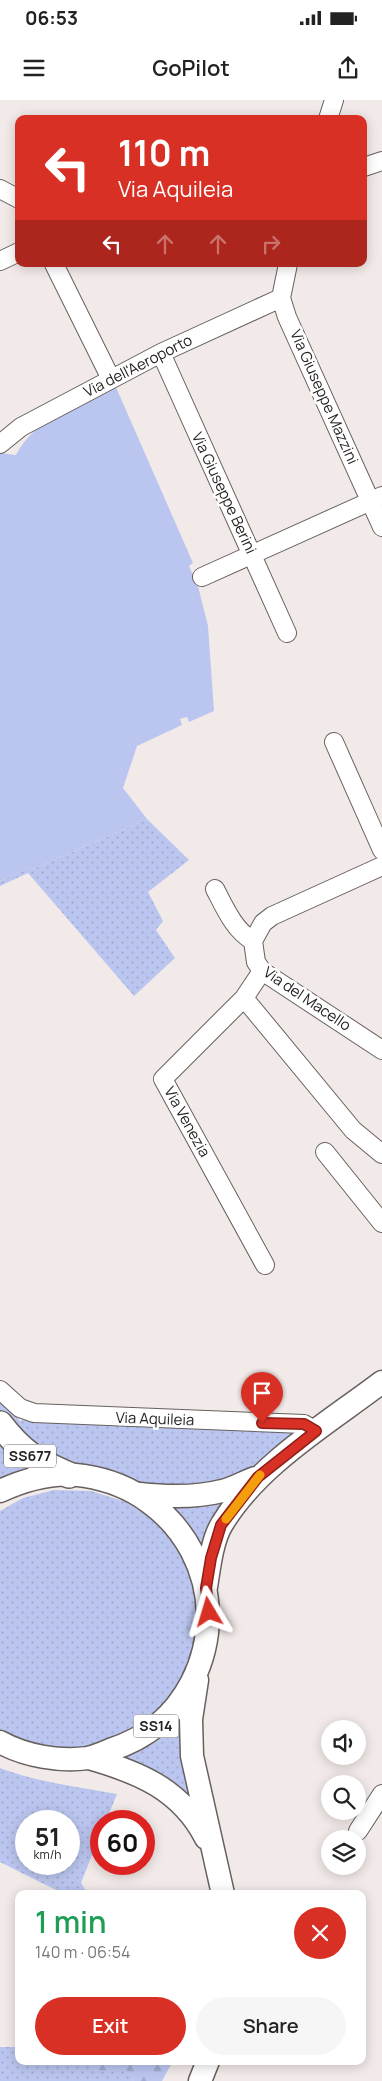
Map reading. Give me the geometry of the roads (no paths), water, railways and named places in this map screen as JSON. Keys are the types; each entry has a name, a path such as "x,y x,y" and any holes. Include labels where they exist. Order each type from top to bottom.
{"highway":[{"name":"SS677","path":"0,1424 12,1439 34,1459 69,1475"}],"main road":[{"path":"316,1431 382,1382"},
{"name":"SS14","path":"206,1588 211,1558 221,1525 258,1477 316,1431"},
{"name":"SS14","path":"0,1491 26,1480 55,1475 69,1475 84,1476 114,1483 139,1494 162,1511 181,1532 194,1553 206,1588 209,1612 206,1643 200,1667 186,1694 168,1716 149,1732 131,1743 89,1758 68,1759 38,1756 0,1742"},
{"name":"SS14","path":"139,1494 167,1497 190,1496 223,1491 258,1477"},
{"path":"200,1667 191,1719 190,1737 192,1756 222,1890"},
{"path":"89,1758 120,1766 150,1779 168,1792 187,1810 202,1831 214,1855"},
{"path":"200,2081 206,2065"}],"street":[{"path":"329,115 334,100"},
{"path":"367,166 382,161"},
{"path":"0,189 15,197"},
{"path":"0,261 15,254"},
{"path":"56,267 112,379"},
{"path":"281,298 287,267"},
{"name":"Via dell'Aeroporto","path":"0,444 21,427 161,353 281,298"},
{"name":"Via Giuseppe Mazzini","path":"281,298 287,317 376,498 382,527"},
{"name":"Via Giuseppe Berini","path":"161,353 287,633"},
{"path":"202,577 376,498"},
{"path":"334,742 382,850"},
{"path":"215,890 236,927 253,941 262,923 272,916 382,866"},
{"name":"Via del Macello","path":"253,941 256,962 262,971 382,1050"},
{"name":"Via Venezia","path":"262,971 244,998 163,1079 265,1265"},
{"path":"244,998 353,1130 382,1154"},
{"path":"325,1152 382,1223"},
{"name":"Via Aquileia","path":"0,1390 20,1408 34,1413 304,1424 316,1431"},
{"path":"359,1830 382,1794"}]}
